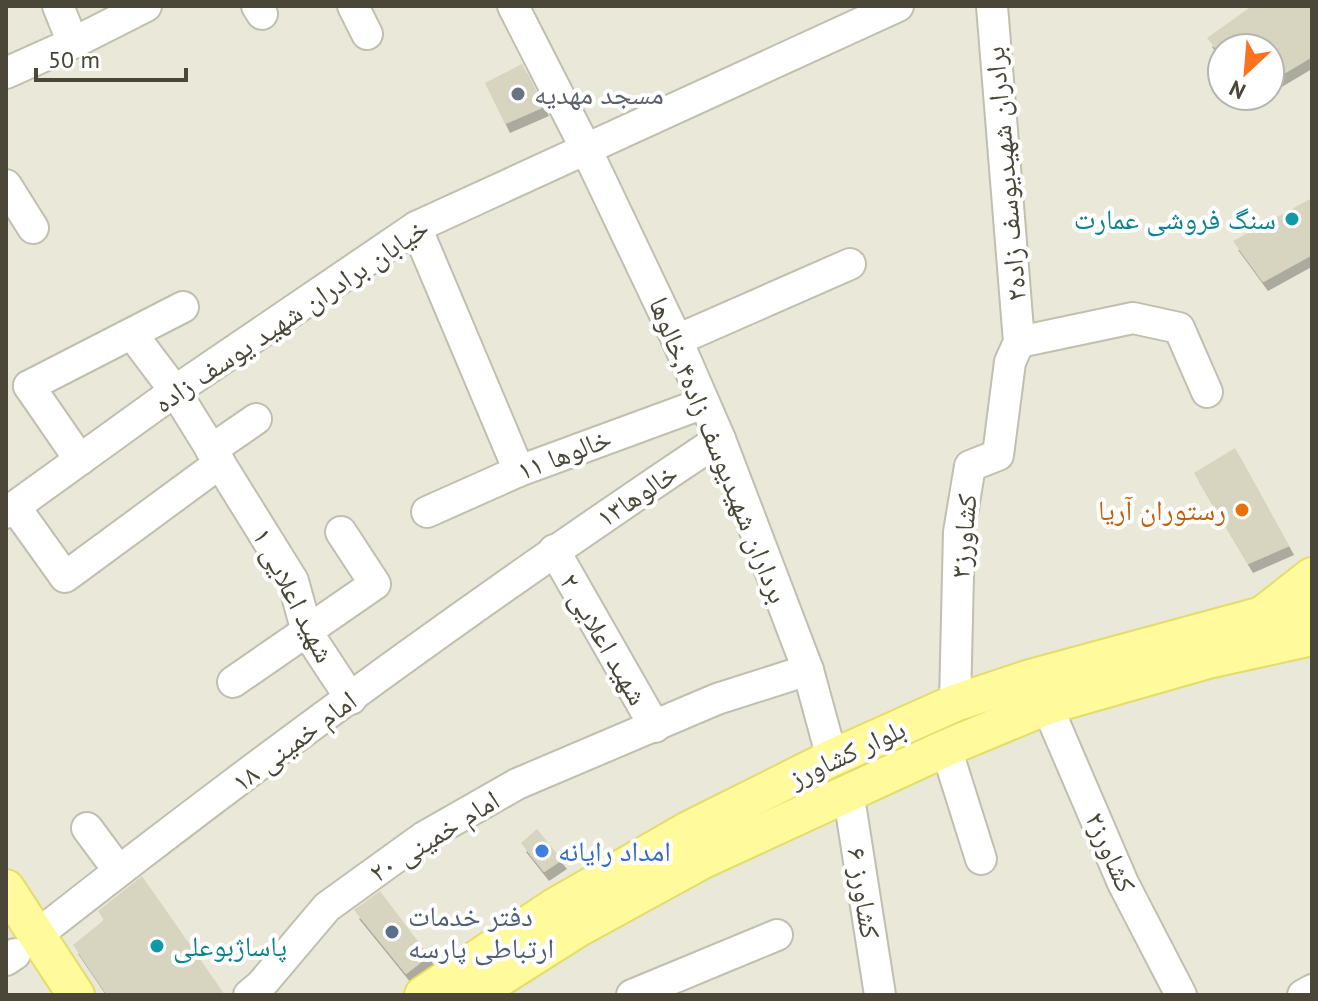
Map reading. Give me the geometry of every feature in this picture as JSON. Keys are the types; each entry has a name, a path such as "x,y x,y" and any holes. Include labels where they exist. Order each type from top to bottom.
{"main road":[{"path":"1295,628 1312,576"},
{"name":"بلوار کشاورز","path":"423,995 554,907 688,830 832,758 955,703 1030,678 1295,628"},
{"name":"بلوار کشاورز","path":"490,990 577,929 703,860 848,791 1047,706 1208,660 1295,628"},
{"path":"6,888 19,950 76,995"}],"street":[{"path":"58,6 73,43"},
{"path":"6,73 146,6"},
{"path":"353,6 367,34"},
{"name":"برداران شهیدیوسف زاده۴,خالوها","path":"513,6 587,151 677,340 720,439 808,670 832,758"},
{"name":"خیابان برادران شهید یوسف زاده","path":"10,510 175,391 416,227 587,151 856,14 898,6"},
{"name":"برادران شهیدیوسف زاده۲","path":"992,6 1019,342"},
{"path":"6,185 33,228"},
{"path":"416,227 519,471"},
{"path":"677,340 850,264"},
{"path":"80,460 17,384 132,334 183,307"},
{"path":"1019,342 1133,318 1179,328 1207,392"},
{"name":"شهید اعلایی ۱","path":"132,334 175,391 293,581 307,632 351,699"},
{"name":"کشاورز۳","path":"955,703 959,532 970,466 1008,462 1010,362 1019,342"},
{"name":"خالوها ۱۱","path":"427,512 519,471 704,403"},
{"path":"10,510 65,577 256,419"},
{"name":"خالوها۱۳","path":"554,550 720,439"},
{"path":"233,682 375,584 341,532"},
{"name":"امام خمینی ۱۸","path":"19,950 119,871 554,550"},
{"name":"شهید اعلایی ۲","path":"554,550 655,727"},
{"name":"امام خمینی ۲۰","path":"249,995 327,907 424,837 517,784 717,699 808,670"},
{"name":"کشاورز۲","path":"1047,706 1123,883 1181,995"},
{"path":"946,748 981,859"},
{"name":"کشاورز ۶","path":"848,791 880,995"},
{"path":"87,828 119,871"},
{"path":"632,995 679,985 777,935"},
{"path":"1303,995 1312,990"}],"shaded area":[{"path":"6,6 1312,6 1312,995 6,995"}],"building":[{"path":"1252,6 1312,6 1312,57 1286,72 1286,32 1215,32"},
{"name":"مسجد مهدیه","path":"522,64 544,107 505,124 485,83"},
{"name":"سنگ فروشی عمارت","path":"1312,198 1312,255 1263,282 1233,241"},
{"name":"رستوران آریا","path":"1235,448 1289,546 1248,564 1194,473"},
{"name":"امداد رایانه","path":"537,829 562,860 544,872 521,843"},
{"name":"پاساژبوعلی","path":"142,876 225,995 107,995 73,945 104,920 98,911"},
{"name":"دفتر خدمات ارتباطی پارسه","path":"380,891 429,956 406,974 354,910"}],"place":[{"name":"مسجد مهدیه","path":"518,94"},
{"name":"سنگ فروشی عمارت","path":"1292,219"},
{"name":"رستوران آریا","path":"1242,510"},
{"name":"امداد رایانه","path":"542,851"},
{"name":"دفتر خدمات ارتباطی پارسه","path":"392,932"},
{"name":"پاساژبوعلی","path":"157,946"}]}
